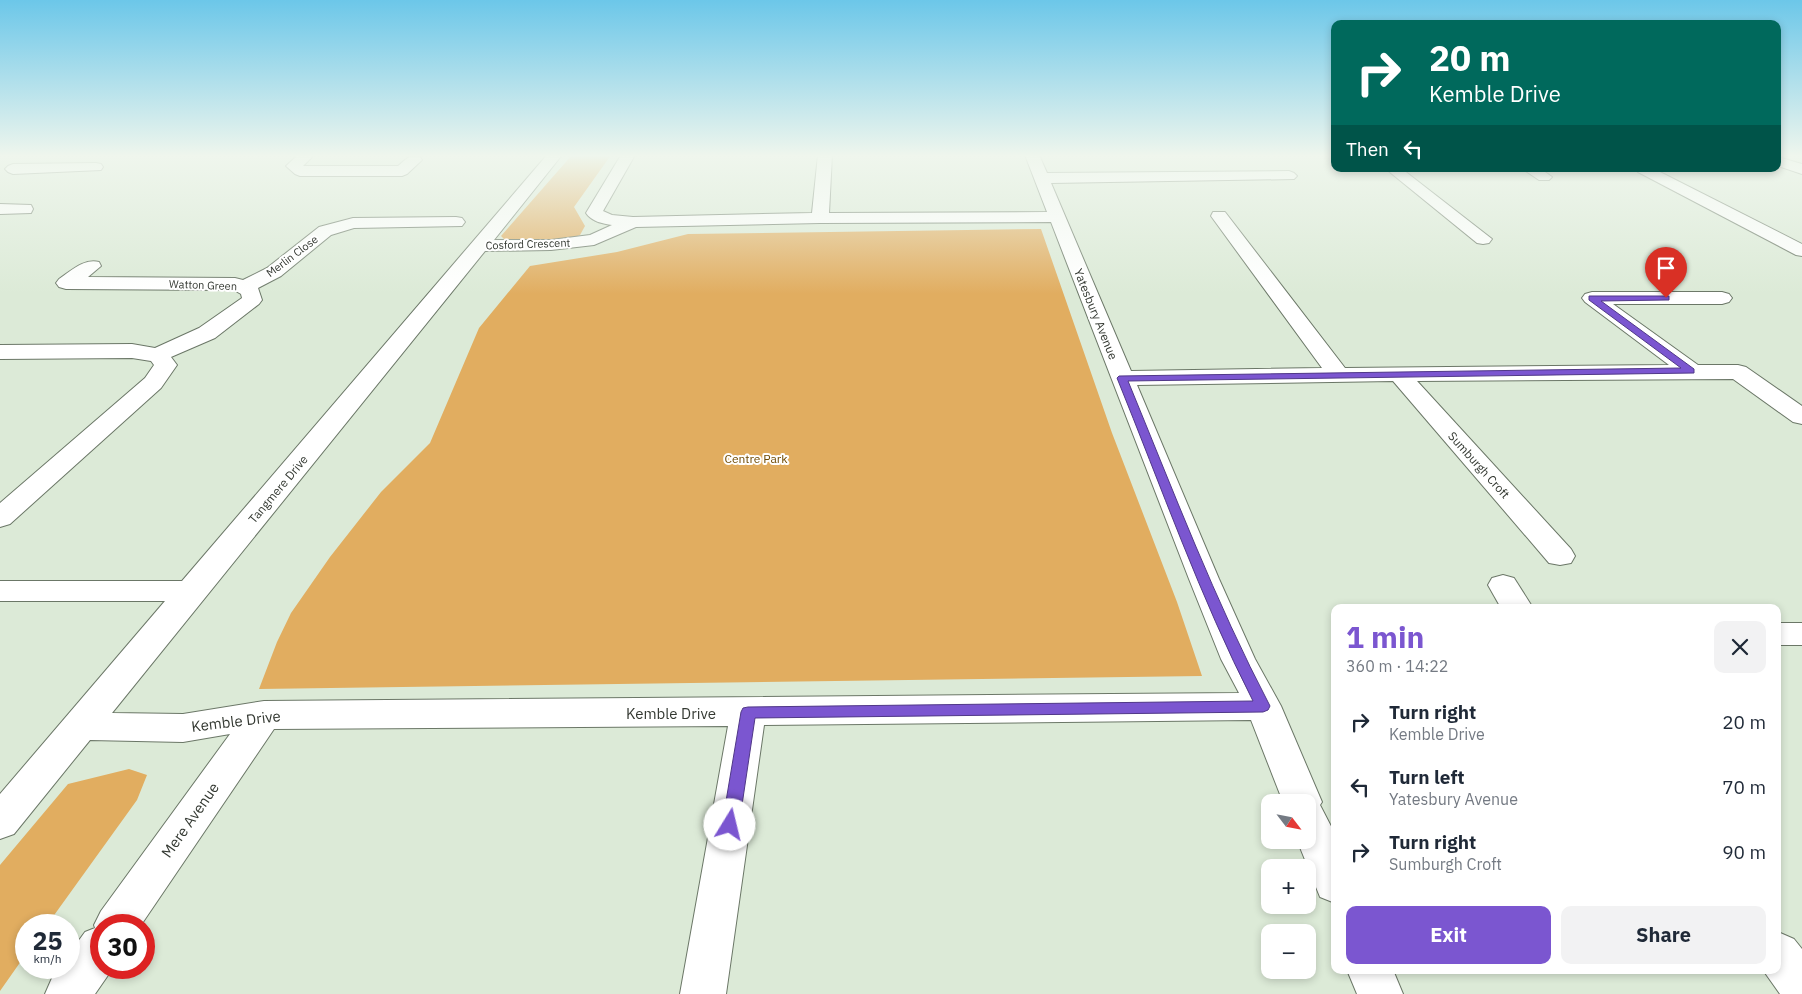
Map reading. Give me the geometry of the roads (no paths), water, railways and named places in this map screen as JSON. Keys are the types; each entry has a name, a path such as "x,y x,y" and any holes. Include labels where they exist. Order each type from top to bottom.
{"street":[{"name":"Tangmere Drive","path":"0,822 517,201"},
{"name":"Cosford Crescent","path":"601,201 594,214 608,220 633,222 820,218 1056,217"},
{"path":"820,218 822,201"},
{"name":"Yatesbury Avenue","path":"1050,201 1208,588 1238,659 1263,706 1299,794"},
{"path":"1433,201 1483,239"},
{"path":"1706,201 1802,251"},
{"path":"0,209 25,209"},
{"path":"1448,213 1474,213"},
{"path":"1219,216 1339,374"},
{"path":"414,236 429,222"},
{"name":"Merlin Close","path":"245,287 274,272 324,231 353,223 456,222"},
{"name":"Cosford Crescent","path":"480,246 551,245 594,240 633,222"},
{"name":"Watton Green","path":"92,266 66,283 228,284 245,287 251,292 252,300 206,333 158,355"},
{"path":"1691,371 1592,298 1722,298"},
{"path":"0,518 153,383 166,366 158,355 132,351 2,353"},
{"path":"1122,378 1339,374 1738,372 1802,417"},
{"name":"Sumburgh Croft","path":"1398,374 1560,556"},
{"path":"0,591 194,591"},
{"path":"1781,634 1802,634"},
{"name":"Kemble Drive","path":"80,726 183,728 264,715 1263,706"},
{"path":"703,994 748,712"},
{"name":"Mere Avenue","path":"124,914 264,715"},
{"path":"1316,837 1331,874"},
{"path":"1781,958 1802,986"},
{"path":"68,994 90,963"},
{"path":"1372,974 1380,994"}],"park label":[{"name":"Centre Park","path":"756,458"}]}
